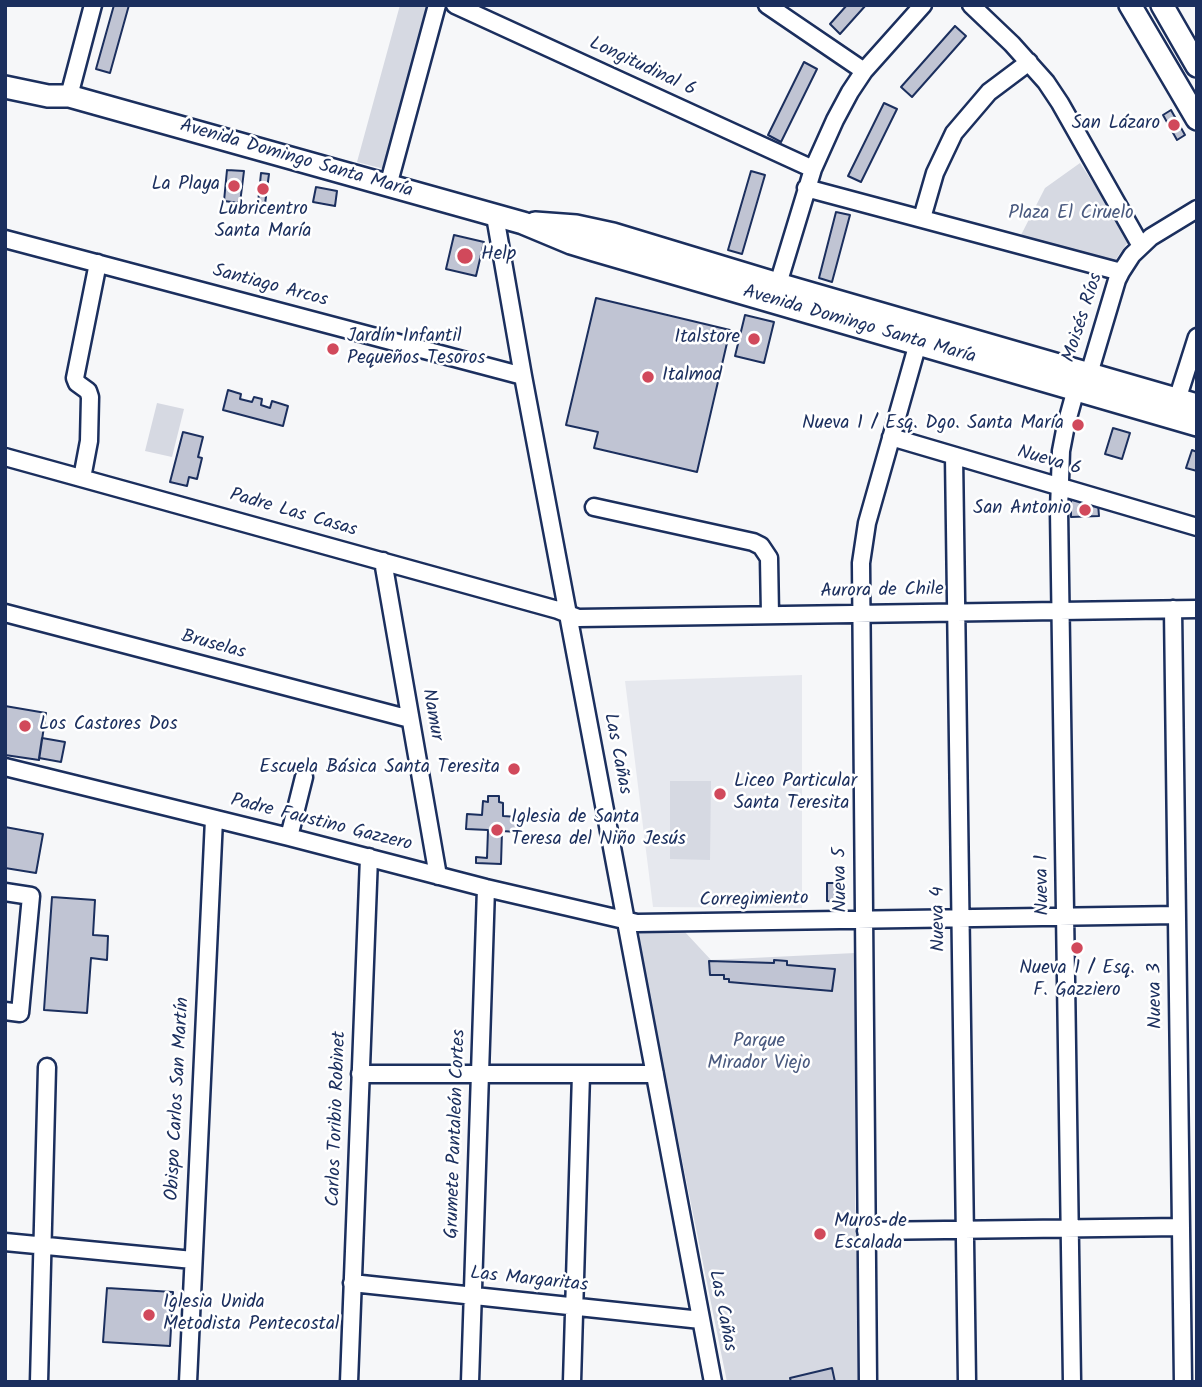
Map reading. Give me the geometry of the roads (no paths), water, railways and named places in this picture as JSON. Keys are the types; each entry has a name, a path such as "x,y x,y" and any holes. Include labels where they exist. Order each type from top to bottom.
{"main road":[{"path":"1130,5 1197,119"},
{"path":"1162,5 1197,66"},
{"name":"Avenida Domingo Santa María","path":"5,74 48,84 69,96"},
{"name":"Avenida Domingo Santa María","path":"5,87 48,96 69,96 523,223 571,243 776,293 1083,381 1197,425"},
{"name":"Avenida Domingo Santa María","path":"776,293 918,343 1187,402"}],"street":[{"path":"69,96 93,5"},
{"path":"388,186 437,5"},
{"name":"Longitudinal 6","path":"455,5 813,169"},
{"path":"767,5 864,71"},
{"path":"776,293 806,188 835,120 864,71 923,5"},
{"path":"971,5 1029,62 1060,103 1141,246"},
{"path":"922,218 934,173 954,133 989,92 1029,62"},
{"path":"806,188 1121,272"},
{"name":"Moisés Ríos","path":"1083,381 1114,288 1132,255 1160,232 1197,209"},
{"name":"Las Cañas","path":"495,216 713,1382"},
{"name":"Santiago Arcos","path":"5,239 523,376"},
{"path":"82,478 89,441 90,394 77,383 75,377 98,263"},
{"path":"1187,402 1197,337"},
{"name":"Nueva 5","path":"868,1382 861,563 863,537 918,343"},
{"name":"Nueva 1","path":"1072,1382 1059,487 1063,438 1083,381"},
{"name":"Nueva 6","path":"891,438 1197,527"},
{"name":"Nueva 4","path":"954,456 967,1382"},
{"name":"Padre Las Casas","path":"5,457 569,614"},
{"path":"594,507 761,546 769,558 770,615"},
{"name":"Namur","path":"383,561 438,876"},
{"name":"Nueva 3","path":"1173,609 1183,1382"},
{"name":"Aurora de Chile","path":"569,614 578,618 1197,609"},
{"name":"Bruselas","path":"5,613 410,719"},
{"name":"Padre Faustino Gazzero","path":"5,767 626,921"},
{"path":"289,837 304,777"},
{"name":"Obispo Carlos San Martín","path":"188,1382 214,819"},
{"name":"Carlos Toribio Robinet","path":"349,1382 369,857"},
{"name":"Grumete Pantaleón Cortes","path":"470,1382 486,888"},
{"path":"5,892 31,896 13,1012"},
{"name":"Corregimiento","path":"626,921 662,923 1177,915"},
{"path":"39,1382 47,1067"},
{"path":"360,1074 655,1074"},
{"path":"572,1382 582,1074"},
{"path":"866,1231 1181,1227"},
{"path":"5,1242 193,1261"},
{"name":"Las Margaritas","path":"352,1283 701,1320"}],"place":[{"name":"San Lázaro","path":"1174,125"},
{"name":"La Playa","path":"234,186"},
{"name":"Lubricentro Santa María","path":"263,189"},
{"name":"Help","path":"465,256"},
{"name":"Italstore","path":"754,339"},
{"name":"Jardín Infantil Pequeños Tesoros","path":"333,349"},
{"name":"Italmod","path":"648,377"},
{"name":"Nueva 1 / Esq. Dgo. Santa María","path":"1078,425"},
{"name":"San Antonio","path":"1085,510"},
{"name":"Los Castores Dos","path":"25,726"},
{"name":"Escuela Básica Santa Teresita","path":"514,769"},
{"name":"Liceo Particular Santa Teresita","path":"720,794"},
{"name":"Iglesia de Santa Teresa del Niño Jesús","path":"497,830"},
{"name":"Nueva 1 / Esq. F. Gazziero","path":"1077,948"},
{"name":"Muros de Escalada","path":"820,1234"},
{"name":"Iglesia Unida Metodista Pentecostal","path":"149,1315"}],"park label":[{"name":"Plaza El Ciruelo","path":"1071,215"},
{"name":"Parque Mirador Viejo","path":"759,1054"}]}
